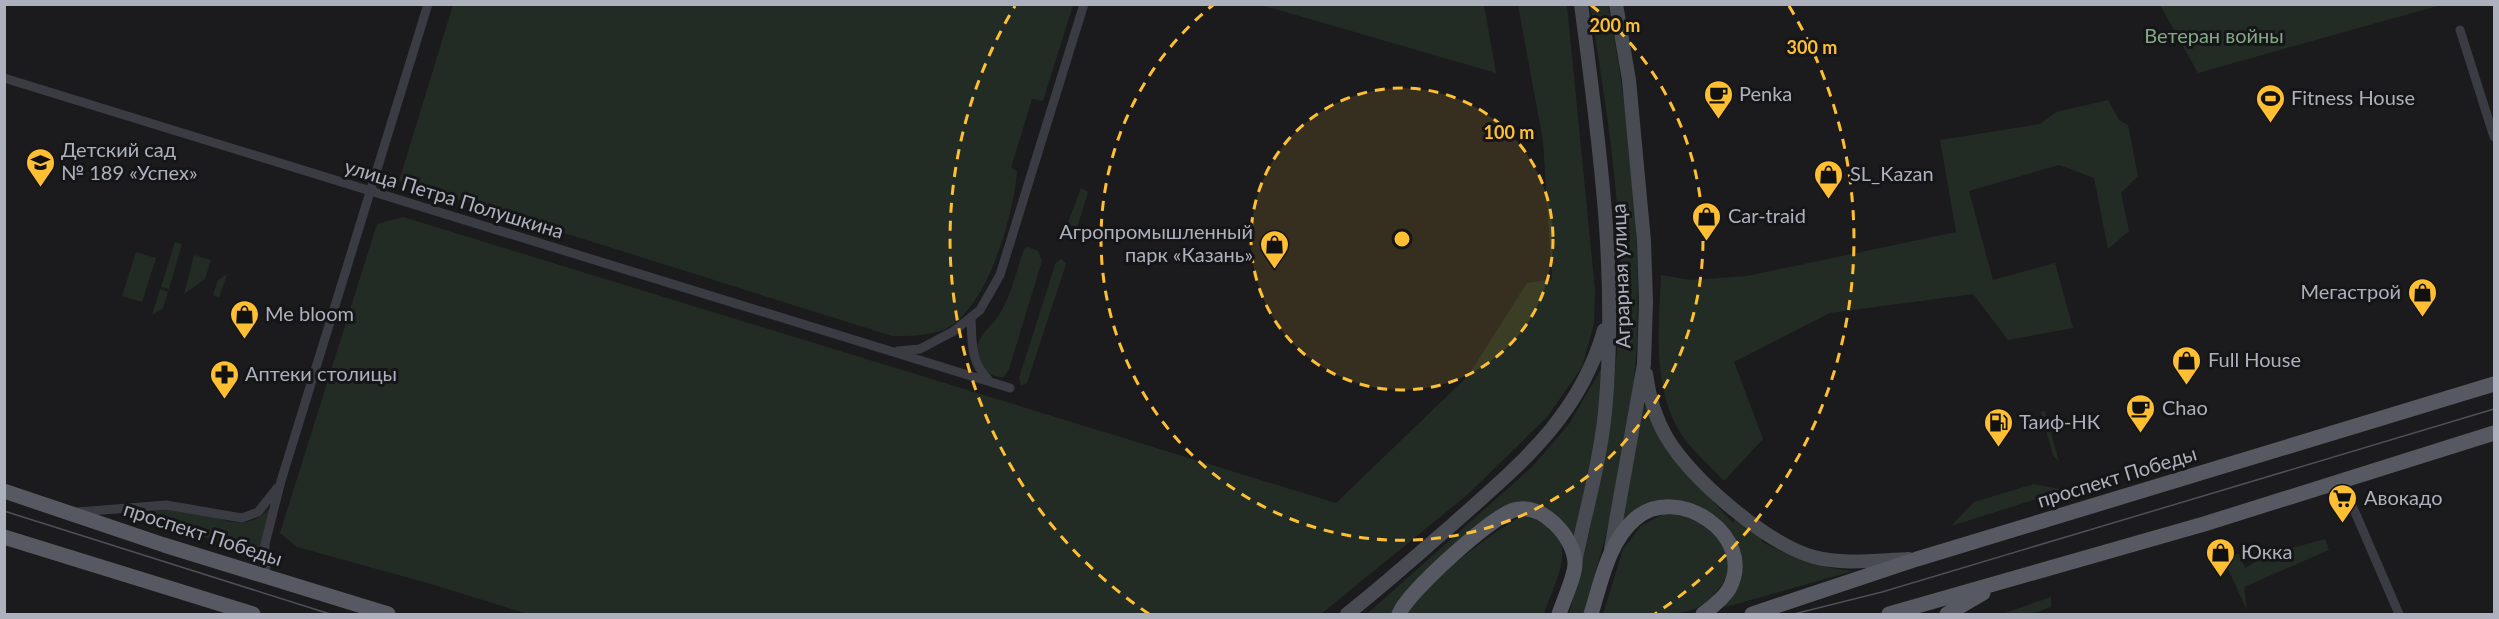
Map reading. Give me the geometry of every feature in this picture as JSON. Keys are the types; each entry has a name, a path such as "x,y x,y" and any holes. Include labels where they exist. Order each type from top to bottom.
{"main road":[{"name":"проспект Победы","path":"1752,615 1917,559 2494,384"},
{"path":"1889,615 2342,482 2494,434"},
{"name":"проспект Победы","path":"4,491 75,512 266,577 388,615"},
{"path":"1610,555 1635,519 1649,511 1681,508 1705,517 1728,540 1735,561 1729,588 1703,615"},
{"path":"1399,615 1413,592 1490,525 1514,510 1533,510 1555,525 1571,544 1575,563"},
{"path":"4,537 229,611 254,615"},
{"name":"Аграрная улица","path":"1591,615 1610,555"},
{"name":"Аграрная улица","path":"1558,615 1575,563"},
{"path":"1947,615 2002,581"}],"street":[{"path":"266,577 264,544 281,481 428,4"},
{"path":"892,351 920,350 954,331 980,310 1000,275 1084,4"},
{"name":"Аграрная улица","path":"1575,563 1605,414 1609,313 1608,231 1604,180 1581,4"},
{"name":"Аграрная улица","path":"1610,555 1644,364 1646,302 1644,241 1629,80 1616,4"},
{"path":"2460,30 2494,137"},
{"name":"улица Петра Полушкина","path":"4,78 854,342 892,351"},
{"path":"1347,615 1526,459 1562,419 1588,376 1609,313"},
{"path":"971,317 973,355 979,371 990,381"},
{"path":"892,351 1010,388"},
{"path":"1644,364 1654,411 1669,441 1692,469 1761,531 1790,549 1814,557 1838,561 1917,559"},
{"path":"75,512 166,505 242,518 252,515 264,506 281,481"},
{"path":"2342,482 2399,615"}],"green space":[{"path":"453,4 1073,5 1043,101 1032,99 1011,168 1017,171 1004,235 985,283 973,304 959,320 943,330 924,335 892,336 399,181"},
{"path":"1261,5 1484,5 1496,73"},
{"path":"1518,5 1567,5 1595,290 1594,324 1582,367 1548,416 1467,495 1321,614 528,614 297,547 280,533 377,224 403,217 1336,503 1468,376 1527,283 1552,279 1543,141"},
{"path":"1590,5 1608,5 1622,87 1635,213 1637,339 1631,409 1619,478 1603,547 1584,614 1569,614 1592,521 1609,426 1615,379 1620,283 1614,176"},
{"name":"Ветеран войны","path":"2160,5 2441,5 2198,73"},
{"path":"2108,100 2119,120 2128,125 2138,176 2121,193 2129,231 2108,249 2094,178 2059,165 1969,191 1993,280 2055,263 2073,328 2008,340 1973,294 1830,313 1734,362 1763,439 1724,481 1688,443 1678,429 1664,392 1659,354 1661,275 1691,280 1747,276 1956,232 1940,140 2040,124 2056,112"},
{"path":"1081,188 1088,192 1077,228 1067,225"},
{"path":"175,242 182,244 169,289 161,287"},
{"path":"1028,247 1038,251 1042,261 1009,369 1004,377 999,377 989,373 982,366 977,346 1003,307 1011,291 1024,249"},
{"path":"136,252 156,258 142,302 122,296"},
{"path":"194,255 211,260 205,279 184,294"},
{"path":"1062,259 1066,264 1027,383 1021,386 1019,378 1056,262"},
{"path":"227,274 219,298 213,295 218,280"},
{"path":"160,289 168,292 163,308 152,315"},
{"path":"1603,366 1595,441 1576,537 1555,516 1539,506 1510,504 1410,588 1391,614 1367,614 1533,466 1569,424"},
{"path":"1642,401 1667,451 1733,523 1735,519 1763,538 1761,541 1794,557 1816,565 1853,571 1715,610 1739,577 1742,562 1733,537 1716,520 1697,506 1662,503 1619,532"},
{"path":"2045,411 2059,462 2053,455 2041,412"},
{"path":"2034,484 2065,490 1951,526 1974,502"},
{"path":"155,508 192,512 243,523 252,521 270,508 262,558 157,520 130,515 136,510"},
{"path":"1665,513 1692,517 1703,523 1721,540 1728,560 1728,570 1724,581 1714,595 1703,604 1684,612 1661,615 1603,614 1623,549 1641,526"},
{"path":"1523,515 1542,522 1555,532 1561,542 1560,568 1544,614 1406,614 1416,600 1459,560"},
{"path":"2325,539 2329,550 2244,587 2247,610 2226,565 2229,556 2239,554 2245,568 2266,555"},
{"path":"2051,597 2051,607 2031,614 2002,614"}],"tram line":[{"path":"1794,614 1882,592 2494,409"},
{"path":"4,511 330,614"}],"place":[{"name":"Penka","path":"1718,120"},
{"name":"Fitness House","path":"2270,124"},
{"name":"Детский сад № 189 «Успех»","path":"40,188"},
{"name":"SL_Kazan","path":"1829,200"},
{"name":"Car-traid","path":"1707,242"},
{"name":"Агропромышленный парк «Казань»","path":"1274,270"},
{"name":"Мегастрой","path":"2422,318"},
{"name":"Me bloom","path":"244,340"},
{"name":"Full House","path":"2187,386"},
{"name":"Аптеки столицы","path":"224,400"},
{"name":"Chao","path":"2141,434"},
{"name":"Таиф-НК","path":"1998,448"},
{"name":"Авокадо","path":"2343,524"},
{"name":"Юкка","path":"2220,578"}]}
